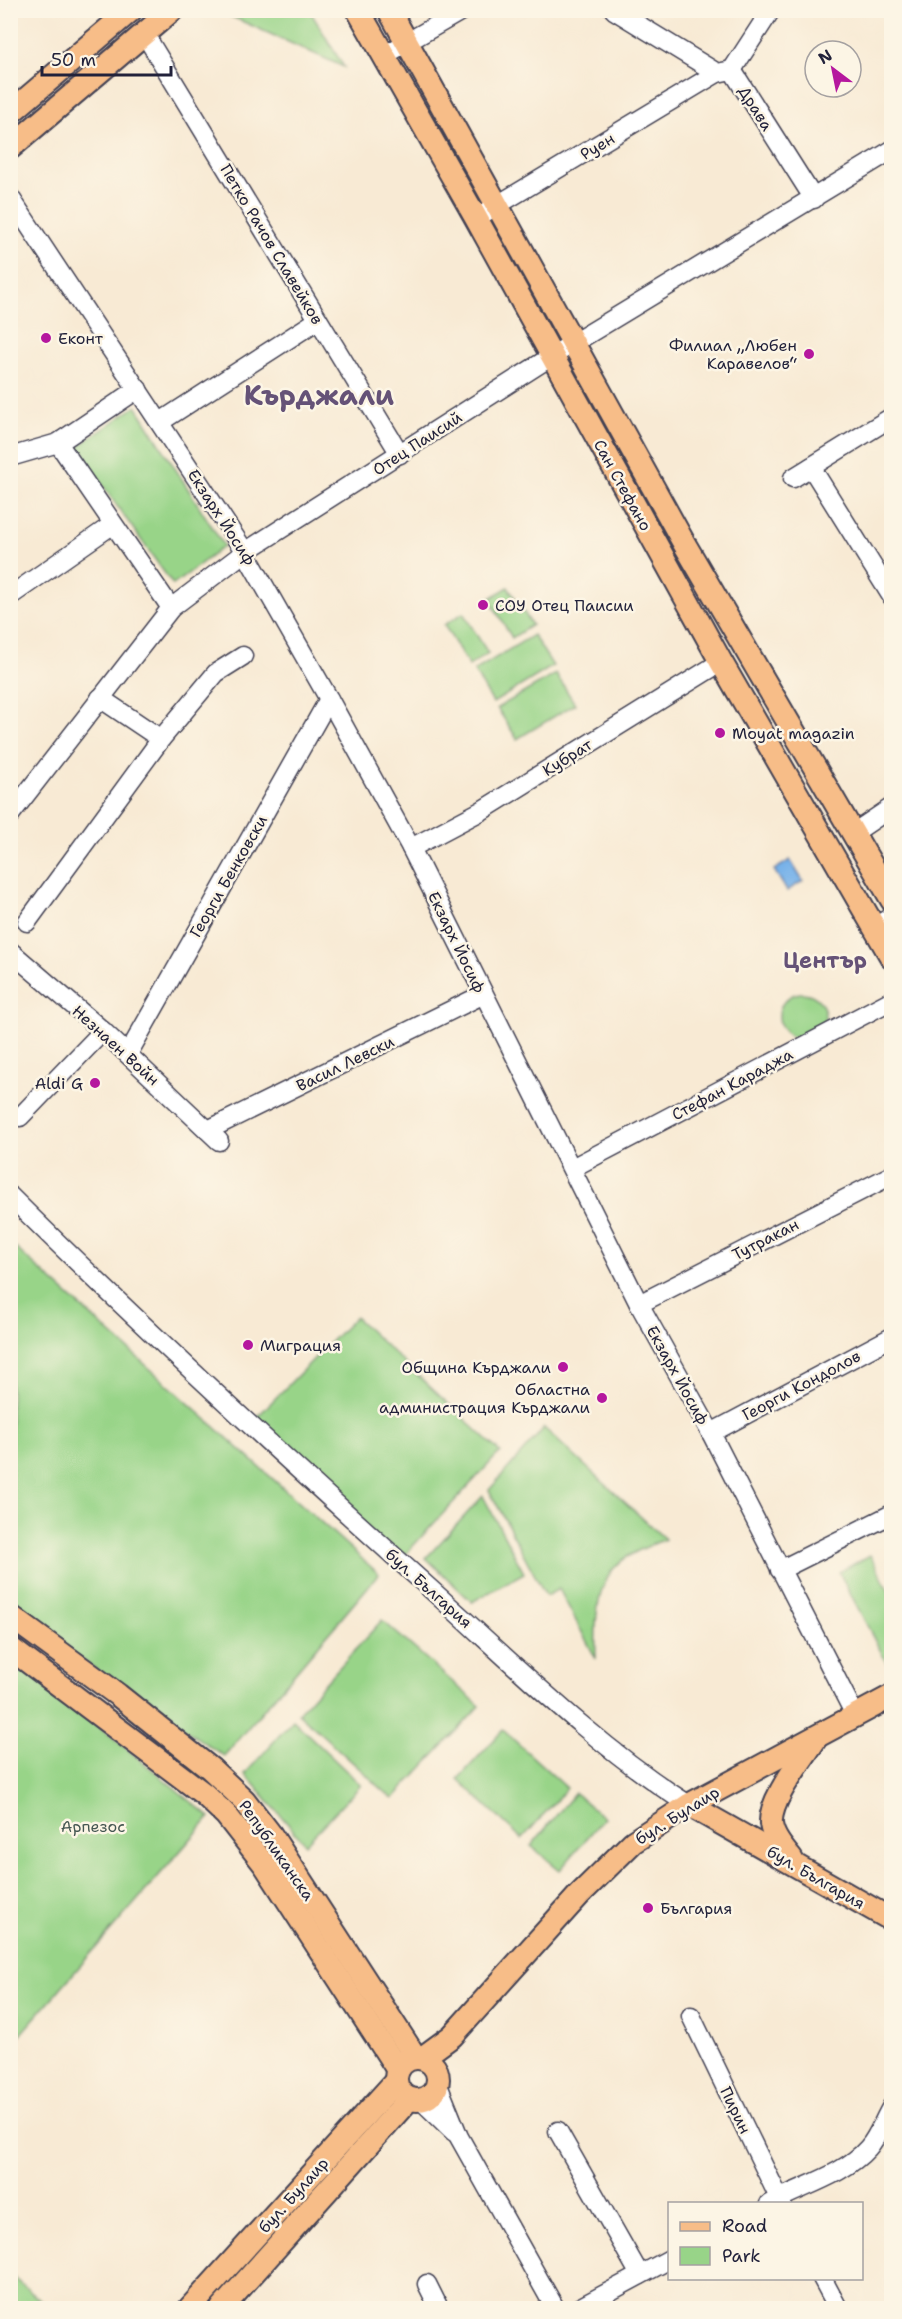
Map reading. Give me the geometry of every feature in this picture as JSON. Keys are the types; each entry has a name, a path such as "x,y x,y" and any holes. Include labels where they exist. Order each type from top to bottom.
{"main road":[{"path":"10,113 131,10"},
{"path":"10,148 172,10"},
{"name":"Сан Стефано","path":"358,10 476,218 721,662 883,922 891,958"},
{"name":"Сан Стефано","path":"389,10 685,545 891,900"},
{"path":"664,558 685,545"},
{"name":"Републиканска","path":"12,1617 118,1695 212,1769 243,1800 271,1835 417,2077"},
{"name":"Републиканска","path":"10,1648 204,1794 226,1815 265,1865 417,2077"},
{"name":"бул. Булаир","path":"222,2308 452,2036 614,1859 657,1824 689,1805 891,1696"},
{"path":"795,1864 773,1832 772,1815 779,1795 818,1735"},
{"path":"226,1815 243,1800"},
{"name":"бул. България","path":"689,1805 891,1920"},
{"name":"бул. Булаир","path":"190,2308 417,2077"}],"street":[{"path":"385,55 463,10"},
{"name":"Драва","path":"614,10 724,71 814,199"},
{"path":"724,71 771,10"},
{"name":"Петко Рачов Славейков","path":"144,33 400,454"},
{"name":"Руен","path":"476,218 724,71"},
{"name":"Отец Паисий","path":"10,815 171,608 245,552 552,356 814,199 891,150"},
{"name":"Екзарх Йосиф","path":"10,197 245,552 329,699 411,848 482,995 572,1168 639,1304 711,1433 855,1715"},
{"path":"159,422 318,320"},
{"path":"10,457 58,443 138,389"},
{"path":"793,478 891,417"},
{"path":"58,443 171,608"},
{"path":"810,467 891,597"},
{"path":"10,596 112,525"},
{"path":"27,922 161,739 216,674 243,656"},
{"name":"Кубрат","path":"411,848 481,811 721,662"},
{"path":"100,698 161,739"},
{"name":"Георги Бенковски","path":"128,1054 329,699"},
{"path":"852,834 891,807"},
{"name":"Незнаен Войн","path":"10,951 103,1031 213,1135"},
{"name":"Васил Левски","path":"213,1135 482,995"},
{"name":"Стефан Караджа","path":"572,1168 891,1000"},
{"path":"20,1117 103,1031"},
{"name":"Тутракан","path":"639,1304 891,1175"},
{"name":"бул. България","path":"10,1196 224,1402 399,1561 633,1768 689,1805"},
{"name":"Георги Кондолов","path":"711,1433 891,1337"},
{"path":"780,1570 891,1514"},
{"name":"Пирин","path":"691,2016 776,2202"},
{"name":"Републиканска","path":"417,2077 459,2137 555,2308"},
{"path":"776,2202 831,2175 869,2147 891,2106"},
{"path":"558,2131 640,2275"},
{"path":"579,2308 668,2260"},
{"path":"823,2280 838,2308"},
{"path":"427,2284 439,2308"}],"green space":[{"path":"219,11 310,11 344,67"},
{"path":"136,406 224,546 173,585 76,448"},
{"path":"508,587 532,625 512,638 489,599"},
{"path":"463,613 488,653 469,666 444,625"},
{"path":"533,635 553,666 493,703 474,671"},
{"path":"556,674 575,704 517,739 497,708"},
{"path":"807,993 819,999 824,1007 824,1025 819,1033 811,1038 797,1039 789,1036 782,1029 779,1011 782,1003 789,996"},
{"path":"11,1244 379,1574 224,1756 11,1612"},
{"path":"355,1317 500,1452 400,1560 253,1421"},
{"path":"544,1428 665,1539 627,1557 609,1575 603,1586 597,1610 596,1659 559,1589 546,1596 489,1490"},
{"path":"483,1496 524,1573 472,1602 426,1558"},
{"path":"870,1555 891,1595 891,1671 839,1572"},
{"path":"382,1620 480,1706 393,1799 298,1713"},
{"name":"Арпезос","path":"11,1658 29,1669 210,1817 11,2045"},
{"path":"293,1720 361,1785 305,1844 245,1774"},
{"path":"503,1730 567,1788 522,1839 458,1779"},
{"path":"575,1793 604,1818 560,1870 531,1846"},
{"path":"11,2275 49,2308 11,2308"}],"water":[{"path":"790,860 803,881 787,891 774,870"}],"place":[{"name":"Еконт","path":"46,338"},
{"name":"Филиал „Любен Каравелов“","path":"809,354"},
{"name":"СОУ Отец Паисии","path":"483,605"},
{"name":"Moyat magazin","path":"720,733"},
{"name":"Aldi G","path":"95,1083"},
{"name":"Миграция","path":"248,1345"},
{"name":"Община Кърджали","path":"563,1367"},
{"name":"Областна администрация Кърджали","path":"602,1398"},
{"name":"България","path":"648,1908"}],"district":[{"name":"Кърджали","path":"319,395"},
{"name":"Център","path":"825,960"}]}
